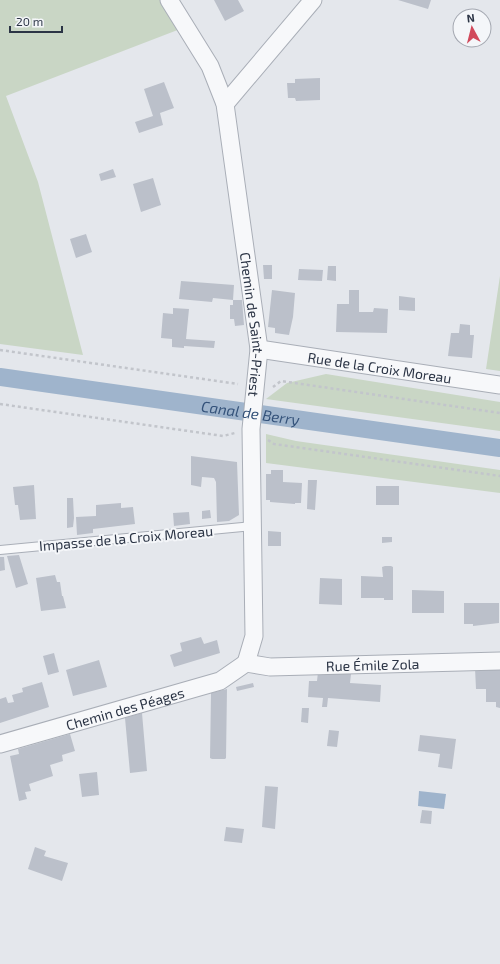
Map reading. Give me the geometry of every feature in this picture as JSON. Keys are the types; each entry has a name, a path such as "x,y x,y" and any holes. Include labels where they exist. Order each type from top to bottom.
{"street":[{"name":"Chemin de Saint-Priest","path":"169,0 210,66 225,104 258,349 251,429 254,636 246,663"},
{"path":"225,104 313,0"},
{"name":"Rue de la Croix Moreau","path":"258,349 500,385"},
{"name":"Rue Émile Zola","path":"246,663 270,667 500,661"},
{"name":"Chemin des Péages","path":"0,744 220,681 246,663"}],"lane":[{"name":"Impasse de la Croix Moreau","path":"0,550 253,526"}],"path":[{"path":"0,350 241,384 254,399 281,381 500,413"},
{"path":"0,404 223,436 251,429 274,444 500,476"}],"green space":[{"path":"0,0 175,0 188,26 6,96 38,182 83,355 0,344"},
{"path":"500,276 500,371 486,369"},
{"path":"326,374 500,402 500,431 266,399 287,383"},
{"path":"266,434 296,441 500,470 500,493 266,463"}],"water":[{"path":"419,791 446,794 444,809 418,806"}],"building":[{"path":"214,0 238,0 244,11 225,21"},
{"path":"398,0 431,0 428,9"},
{"path":"320,78 320,100 296,101 295,98 288,98 287,83 295,83 295,79"},
{"path":"164,82 174,108 160,113 163,125 139,133 135,122 153,116 144,89"},
{"path":"113,169 116,177 101,181 99,174"},
{"path":"153,178 161,205 141,212 133,184"},
{"path":"86,234 92,252 76,258 70,239"},
{"path":"263,265 272,265 272,279 264,279"},
{"path":"328,266 336,266 336,281 327,280"},
{"path":"299,269 323,270 322,281 298,280"},
{"path":"181,281 234,285 233,300 213,298 212,302 179,299"},
{"path":"272,290 295,293 293,317 289,335 275,333 275,328 268,327"},
{"path":"349,290 359,290 359,312 373,312 374,308 388,309 387,333 336,332 337,304 349,304"},
{"path":"399,296 415,298 415,311 399,310"},
{"path":"233,300 242,300 244,325 235,326 234,319 230,319 230,305 233,305"},
{"path":"173,308 189,309 186,339 215,341 214,348 184,346 184,348 172,347 172,339 161,338 163,313 173,314"},
{"path":"460,324 470,325 470,335 474,335 472,358 448,356 451,333 459,333"},
{"path":"191,456 237,462 239,515 229,521 217,522 216,482 214,478 202,477 201,487 191,485"},
{"path":"271,470 283,470 283,482 302,483 301,503 270,502 270,500 266,500 266,474 271,474"},
{"path":"308,480 317,480 315,510 307,509"},
{"path":"34,485 36,519 20,520 18,505 15,505 13,487"},
{"path":"376,486 399,486 399,505 376,505"},
{"path":"67,498 73,498 74,518 73,527 67,528"},
{"path":"121,503 121,508 133,507 135,524 93,529 93,533 77,535 76,517 96,516 96,505"},
{"path":"210,510 211,518 202,519 202,511"},
{"path":"189,512 190,524 174,526 173,513"},
{"path":"268,531 281,532 281,546 268,546"},
{"path":"382,537 392,537 392,542 382,543"},
{"path":"19,555 28,584 16,588 7,556"},
{"path":"0,557 4,557 5,570 0,571"},
{"path":"382,567 393,567 393,600 384,600 384,598 361,598 361,576 383,577"},
{"path":"55,575 57,582 60,582 66,608 41,611 36,578"},
{"path":"320,578 342,579 342,605 319,604"},
{"path":"412,590 444,591 444,613 412,613"},
{"path":"464,603 499,603 499,623 473,626 473,624 464,624"},
{"path":"201,637 204,644 217,640 220,653 174,667 170,655 182,651 180,643"},
{"path":"54,653 59,672 48,675 43,656"},
{"path":"99,660 107,687 73,696 66,670"},
{"path":"475,668 500,668 500,708 496,707 496,702 486,702 486,689 476,689"},
{"path":"318,672 351,674 350,683 381,685 380,702 328,698 327,707 322,707 323,698 308,697 309,681 317,681"},
{"path":"42,682 49,707 0,723 0,699 6,697 8,703 14,702 12,695 23,692 22,688"},
{"path":"253,683 254,687 237,691 236,687"},
{"path":"227,689 226,758 212,759 210,758 211,693"},
{"path":"302,708 309,708 308,723 301,722"},
{"path":"142,713 147,771 130,773 125,718"},
{"path":"329,730 339,731 337,747 327,746"},
{"path":"70,734 75,751 62,755 63,761 50,765 53,776 29,784 31,791 25,792 27,799 19,801 10,756 19,754 18,749"},
{"path":"420,735 456,739 452,769 438,767 440,754 418,751"},
{"path":"97,772 99,795 82,797 79,774"},
{"path":"265,786 278,787 275,829 262,827"},
{"path":"422,810 432,811 431,824 420,823"},
{"path":"226,827 244,829 242,843 224,841"},
{"path":"35,847 46,851 44,856 68,863 62,881 28,869"}],"waterway":[{"name":"Canal de Berry","path":"0,377 500,448"}]}
